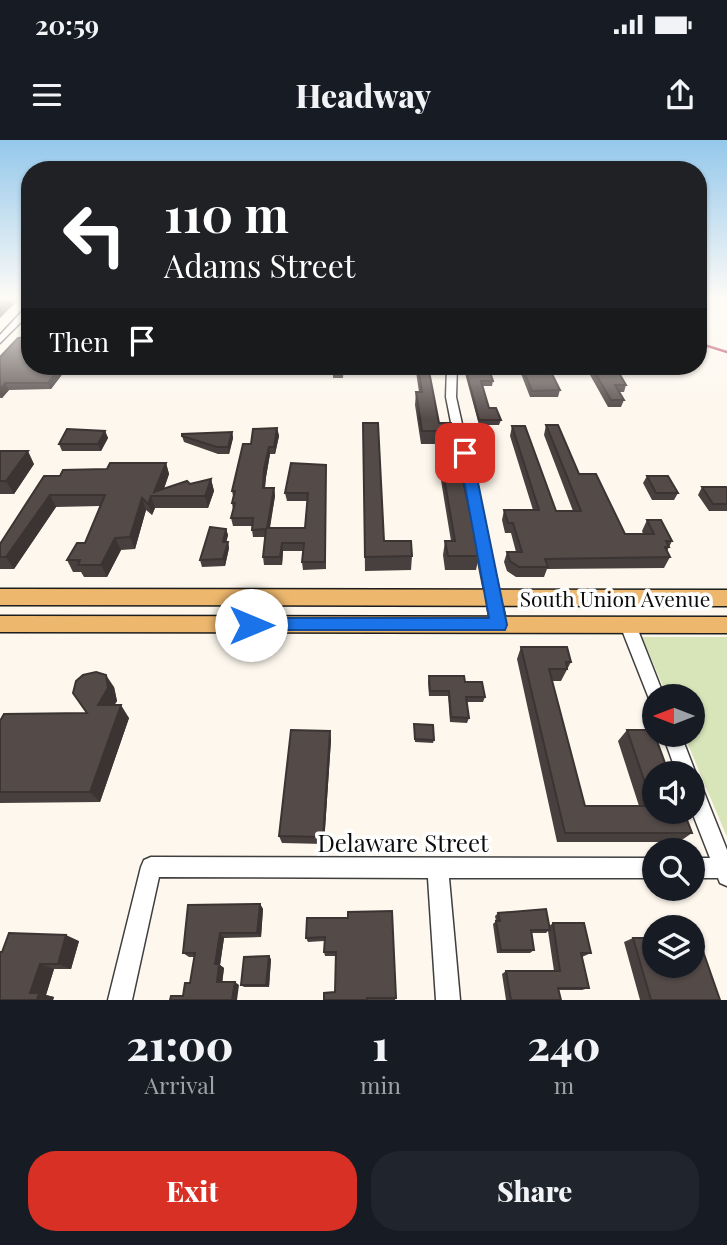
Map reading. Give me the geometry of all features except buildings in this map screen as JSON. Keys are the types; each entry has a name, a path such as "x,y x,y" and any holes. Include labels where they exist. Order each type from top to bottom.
{"main road":[{"name":"South Union Avenue","path":"0,597 727,598"},
{"name":"South Union Avenue","path":"0,624 727,625"}],"street":[{"path":"453,375 450,394 460,429 499,625"},
{"path":"628,625 651,684"},
{"path":"705,819 726,872 705,869"},
{"name":"Delaware Street","path":"120,1000 151,867 642,868"},
{"path":"438,868 449,1000"}],"green space":[{"path":"642,637 727,637 727,837 705,785 705,761 695,761 689,747 705,747 705,684 662,684"}],"railway":[{"path":"707,346 727,352"}],"route":[{"path":"251,625 499,625 465,453"}]}
